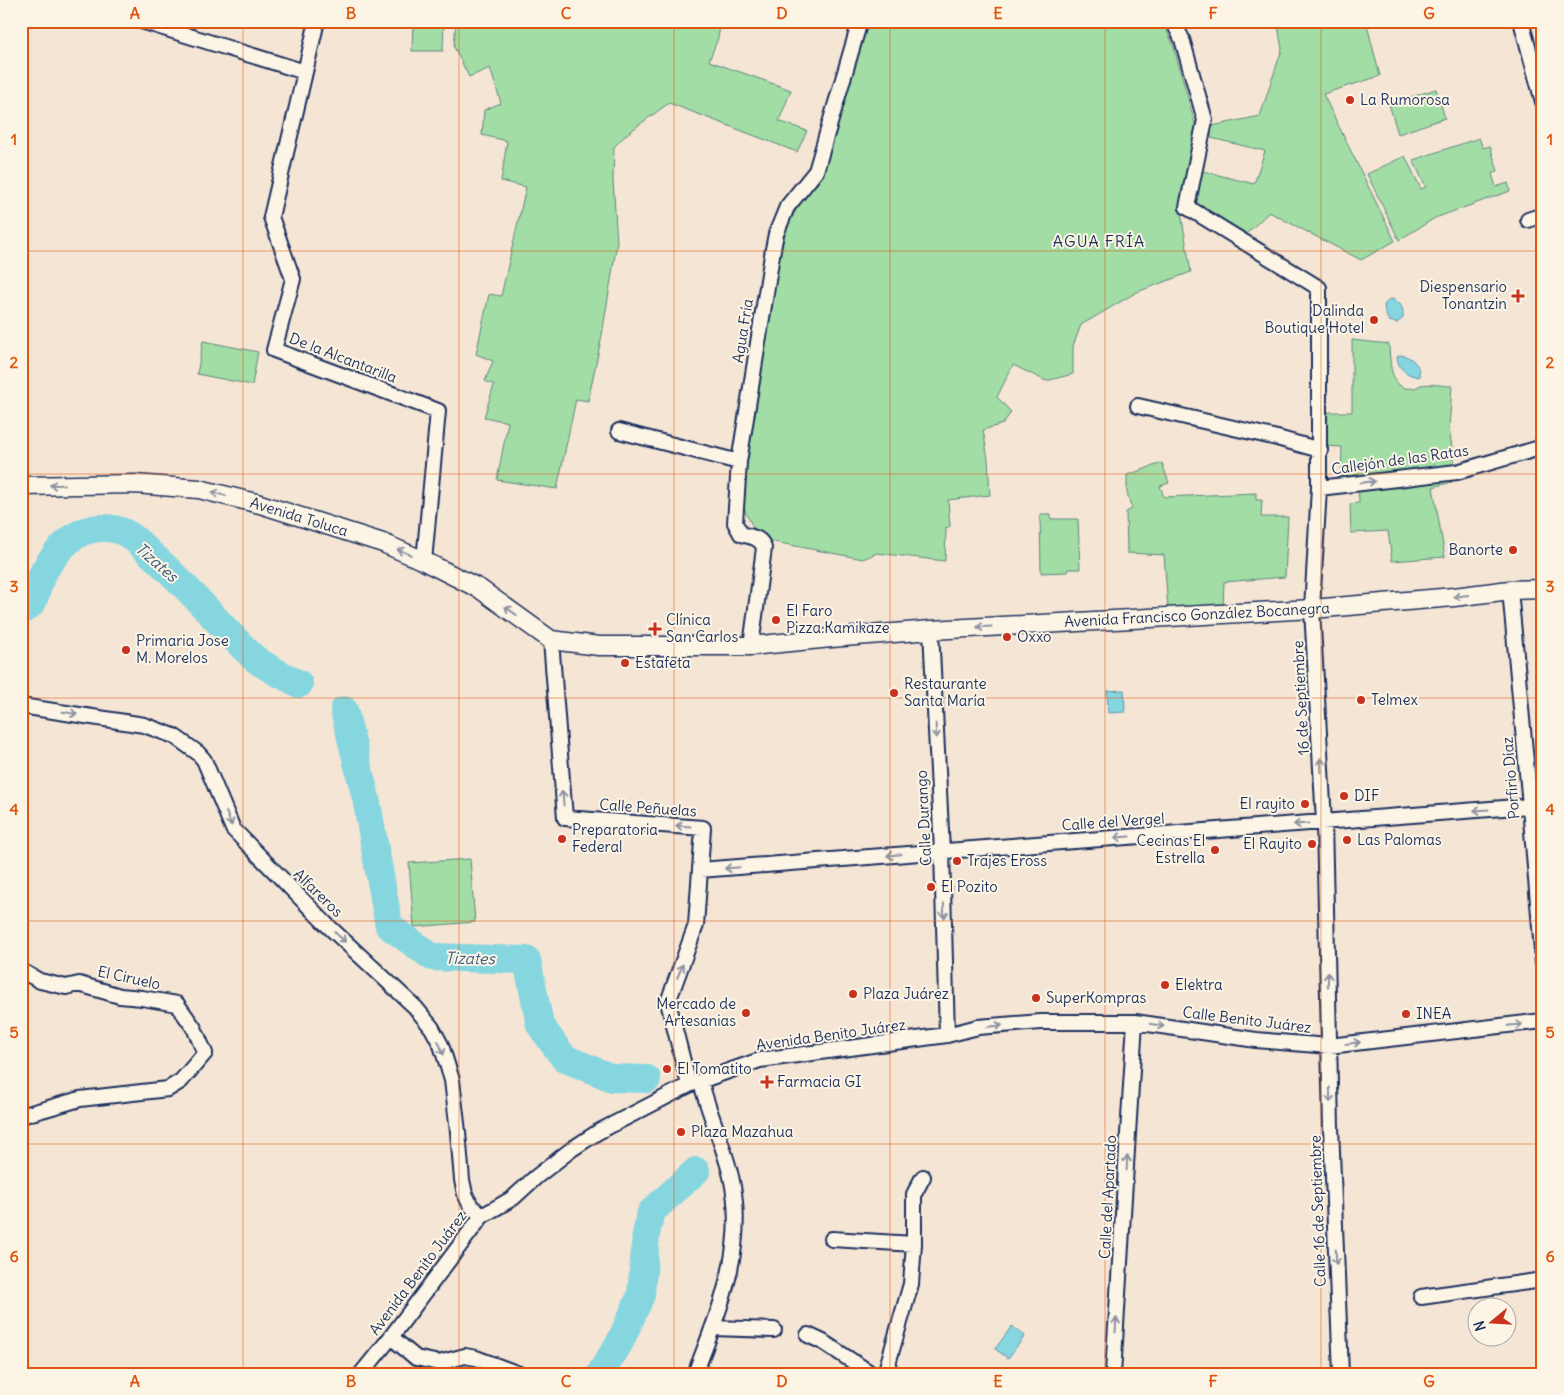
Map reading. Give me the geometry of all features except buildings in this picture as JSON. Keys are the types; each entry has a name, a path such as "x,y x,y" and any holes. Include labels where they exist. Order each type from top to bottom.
{"street":[{"path":"141,21 305,72"},
{"name":"De la Alcantarilla","path":"317,21 271,217 293,279 274,350 438,411 424,561"},
{"name":"Agua Fría","path":"751,646 764,548 760,541 741,534 736,527 739,462 776,234 787,207 816,171 860,21"},
{"name":"16 de Septiembre","path":"1173,21 1182,39 1206,120 1187,207 1319,288 1320,450 1312,609 1324,822 1329,1046"},
{"path":"1520,21 1543,102"},
{"path":"1528,220 1543,215"},
{"path":"1138,406 1278,438 1320,450"},
{"path":"619,431 739,462"},
{"name":"Callejón de las Ratas","path":"1319,488 1456,472 1543,447"},
{"name":"Avenida Toluca","path":"21,486 135,484 200,488 260,504 383,543 424,561 480,588 551,640"},
{"name":"Avenida Francisco González Bocanegra","path":"551,640 599,646 751,646 931,630 1312,609 1454,597 1510,590 1543,589"},
{"name":"Porfirio Díaz","path":"1510,590 1543,963"},
{"name":"Calle Durango","path":"931,630 942,851 947,1035"},
{"name":"Calle Peñuelas","path":"551,640 565,818 703,828 696,925 668,1002 695,1083 709,1114 731,1178 736,1215 733,1258 728,1281 695,1374"},
{"name":"Alfareros","path":"21,706 144,725 174,736 198,753 207,767 233,829 325,923 415,1007 432,1028 441,1045 452,1080 465,1194 471,1206 482,1216"},
{"path":"1528,783 1543,781"},
{"name":"Calle del Vergel","path":"700,870 1529,806"},
{"name":"El Ciruelo","path":"21,1116 80,1099 168,1089 181,1081 205,1053 194,1028 178,1004 120,996 79,984 66,987 40,981 22,971"},
{"name":"Calle Benito Juárez","path":"947,1035 978,1028 1041,1022 1135,1022 1256,1040 1329,1046 1543,1021"},
{"name":"Calle del Apartado","path":"1113,1374 1135,1022"},
{"name":"Avenida Benito Juárez","path":"360,1374 482,1216 513,1198 536,1177 598,1132 695,1083 760,1060 947,1035"},
{"name":"Calle 16 de Septiembre","path":"1329,1046 1342,1374"},
{"path":"885,1374 911,1284 914,1244 914,1194 923,1177"},
{"path":"832,1239 914,1244"},
{"path":"1420,1297 1543,1280"},
{"path":"712,1328 774,1330"},
{"path":"808,1335 823,1342 872,1374"},
{"path":"391,1336 416,1358 438,1363 465,1356 476,1358 519,1374"}],"green space":[{"path":"413,21 444,21 443,51 412,51"},
{"path":"456,21 721,21 718,38 709,61 791,90 779,121 807,131 797,152 669,103 628,133 614,147 613,180 617,243 602,335 588,401 576,399 557,489 497,480 508,422 484,417 494,385 485,381 493,361 476,354 489,294 501,296 526,187 501,181 507,141 482,135 484,110 501,103 490,68 469,77 454,47"},
{"path":"869,21 1162,21 1173,44 1197,131 1181,213 1191,272 1137,292 1081,325 1073,346 1073,374 1046,381 1013,365 997,397 1011,412 1003,424 983,430 988,459 990,495 948,500 950,526 946,528 945,561 877,553 863,559 769,541 756,532 744,507 747,463 769,315 784,236 788,224 801,201 819,182"},
{"path":"1277,21 1366,21 1380,76 1323,94 1395,241 1361,260 1269,212 1242,238 1191,207 1199,170 1254,184 1265,151 1211,138 1212,126 1260,116 1282,49"},
{"path":"1436,89 1445,118 1398,134 1389,104"},
{"path":"1479,138 1483,148 1490,146 1498,171 1492,174 1496,187 1508,183 1510,191 1435,218 1399,240 1367,174 1405,156 1421,189 1426,187 1413,160"},
{"path":"1352,340 1389,344 1392,374 1400,385 1406,388 1415,388 1425,384 1452,386 1449,428 1455,467 1341,477 1342,447 1325,446 1322,412 1352,412"},
{"path":"203,341 258,352 252,385 197,374"},
{"path":"1162,463 1169,483 1160,486 1164,497 1256,493 1256,500 1262,500 1261,517 1288,517 1285,577 1224,582 1223,608 1168,609 1164,555 1127,553 1126,512 1132,509 1127,493 1127,475"},
{"path":"1449,470 1452,482 1433,487 1445,557 1392,561 1388,531 1351,533 1350,504 1359,503 1358,480"},
{"path":"1040,514 1051,514 1051,519 1078,519 1080,569 1068,569 1067,572 1041,573"},
{"path":"470,859 475,922 414,927 409,863"}],"water":[{"path":"1390,299 1399,303 1403,311 1403,318 1397,323 1389,321 1385,313 1384,305"},
{"path":"1400,355 1408,357 1417,365 1419,377 1407,373 1401,368 1397,357"},
{"path":"1124,690 1125,712 1108,713 1107,691"},
{"path":"1012,1326 1025,1336 1008,1358 995,1349"}],"waterway":[{"name":"Tizates","path":"21,611 33,600 40,578 55,555 72,538 90,529 107,528 119,530 135,539 165,567 253,657 299,684"},
{"name":"Tizates","path":"344,710 366,798 389,926 432,957 527,960 540,1025 564,1058 612,1078 647,1079"},
{"name":"Tizates","path":"600,1374 620,1342 641,1295 646,1234 651,1212 696,1171"}],"place":[{"name":"La Rumorosa","path":"1350,100"},
{"name":"Diespensario Tonantzin","path":"1518,296"},
{"name":"Dalinda Boutique Hotel","path":"1374,320"},
{"name":"Banorte","path":"1513,550"},
{"name":"El Faro Pizza.Kamikaze","path":"776,620"},
{"name":"Clínica San Carlos","path":"655,629"},
{"name":"Oxxo","path":"1007,637"},
{"name":"Primaria Jose M. Morelos","path":"126,650"},
{"name":"Estafeta","path":"625,663"},
{"name":"Restaurante Santa María","path":"894,693"},
{"name":"Telmex","path":"1361,700"},
{"name":"DIF","path":"1344,796"},
{"name":"El rayito","path":"1305,804"},
{"name":"Preparatoria Federal","path":"562,839"},
{"name":"Las Palomas","path":"1347,840"},
{"name":"El Rayito","path":"1312,844"},
{"name":"Cecinas El Estrella","path":"1215,850"},
{"name":"Trajes Eross","path":"957,861"},
{"name":"El Pozito","path":"931,887"},
{"name":"Elektra","path":"1165,985"},
{"name":"Plaza Juárez","path":"853,994"},
{"name":"SuperKompras","path":"1036,998"},
{"name":"Mercado de Artesanias","path":"746,1013"},
{"name":"INEA","path":"1406,1014"},
{"name":"El Tomatito","path":"667,1069"},
{"name":"Farmacia GI","path":"767,1082"},
{"name":"Plaza Mazahua","path":"681,1132"}],"district":[{"name":"AGUA FRÍA","path":"1099,241"}]}
